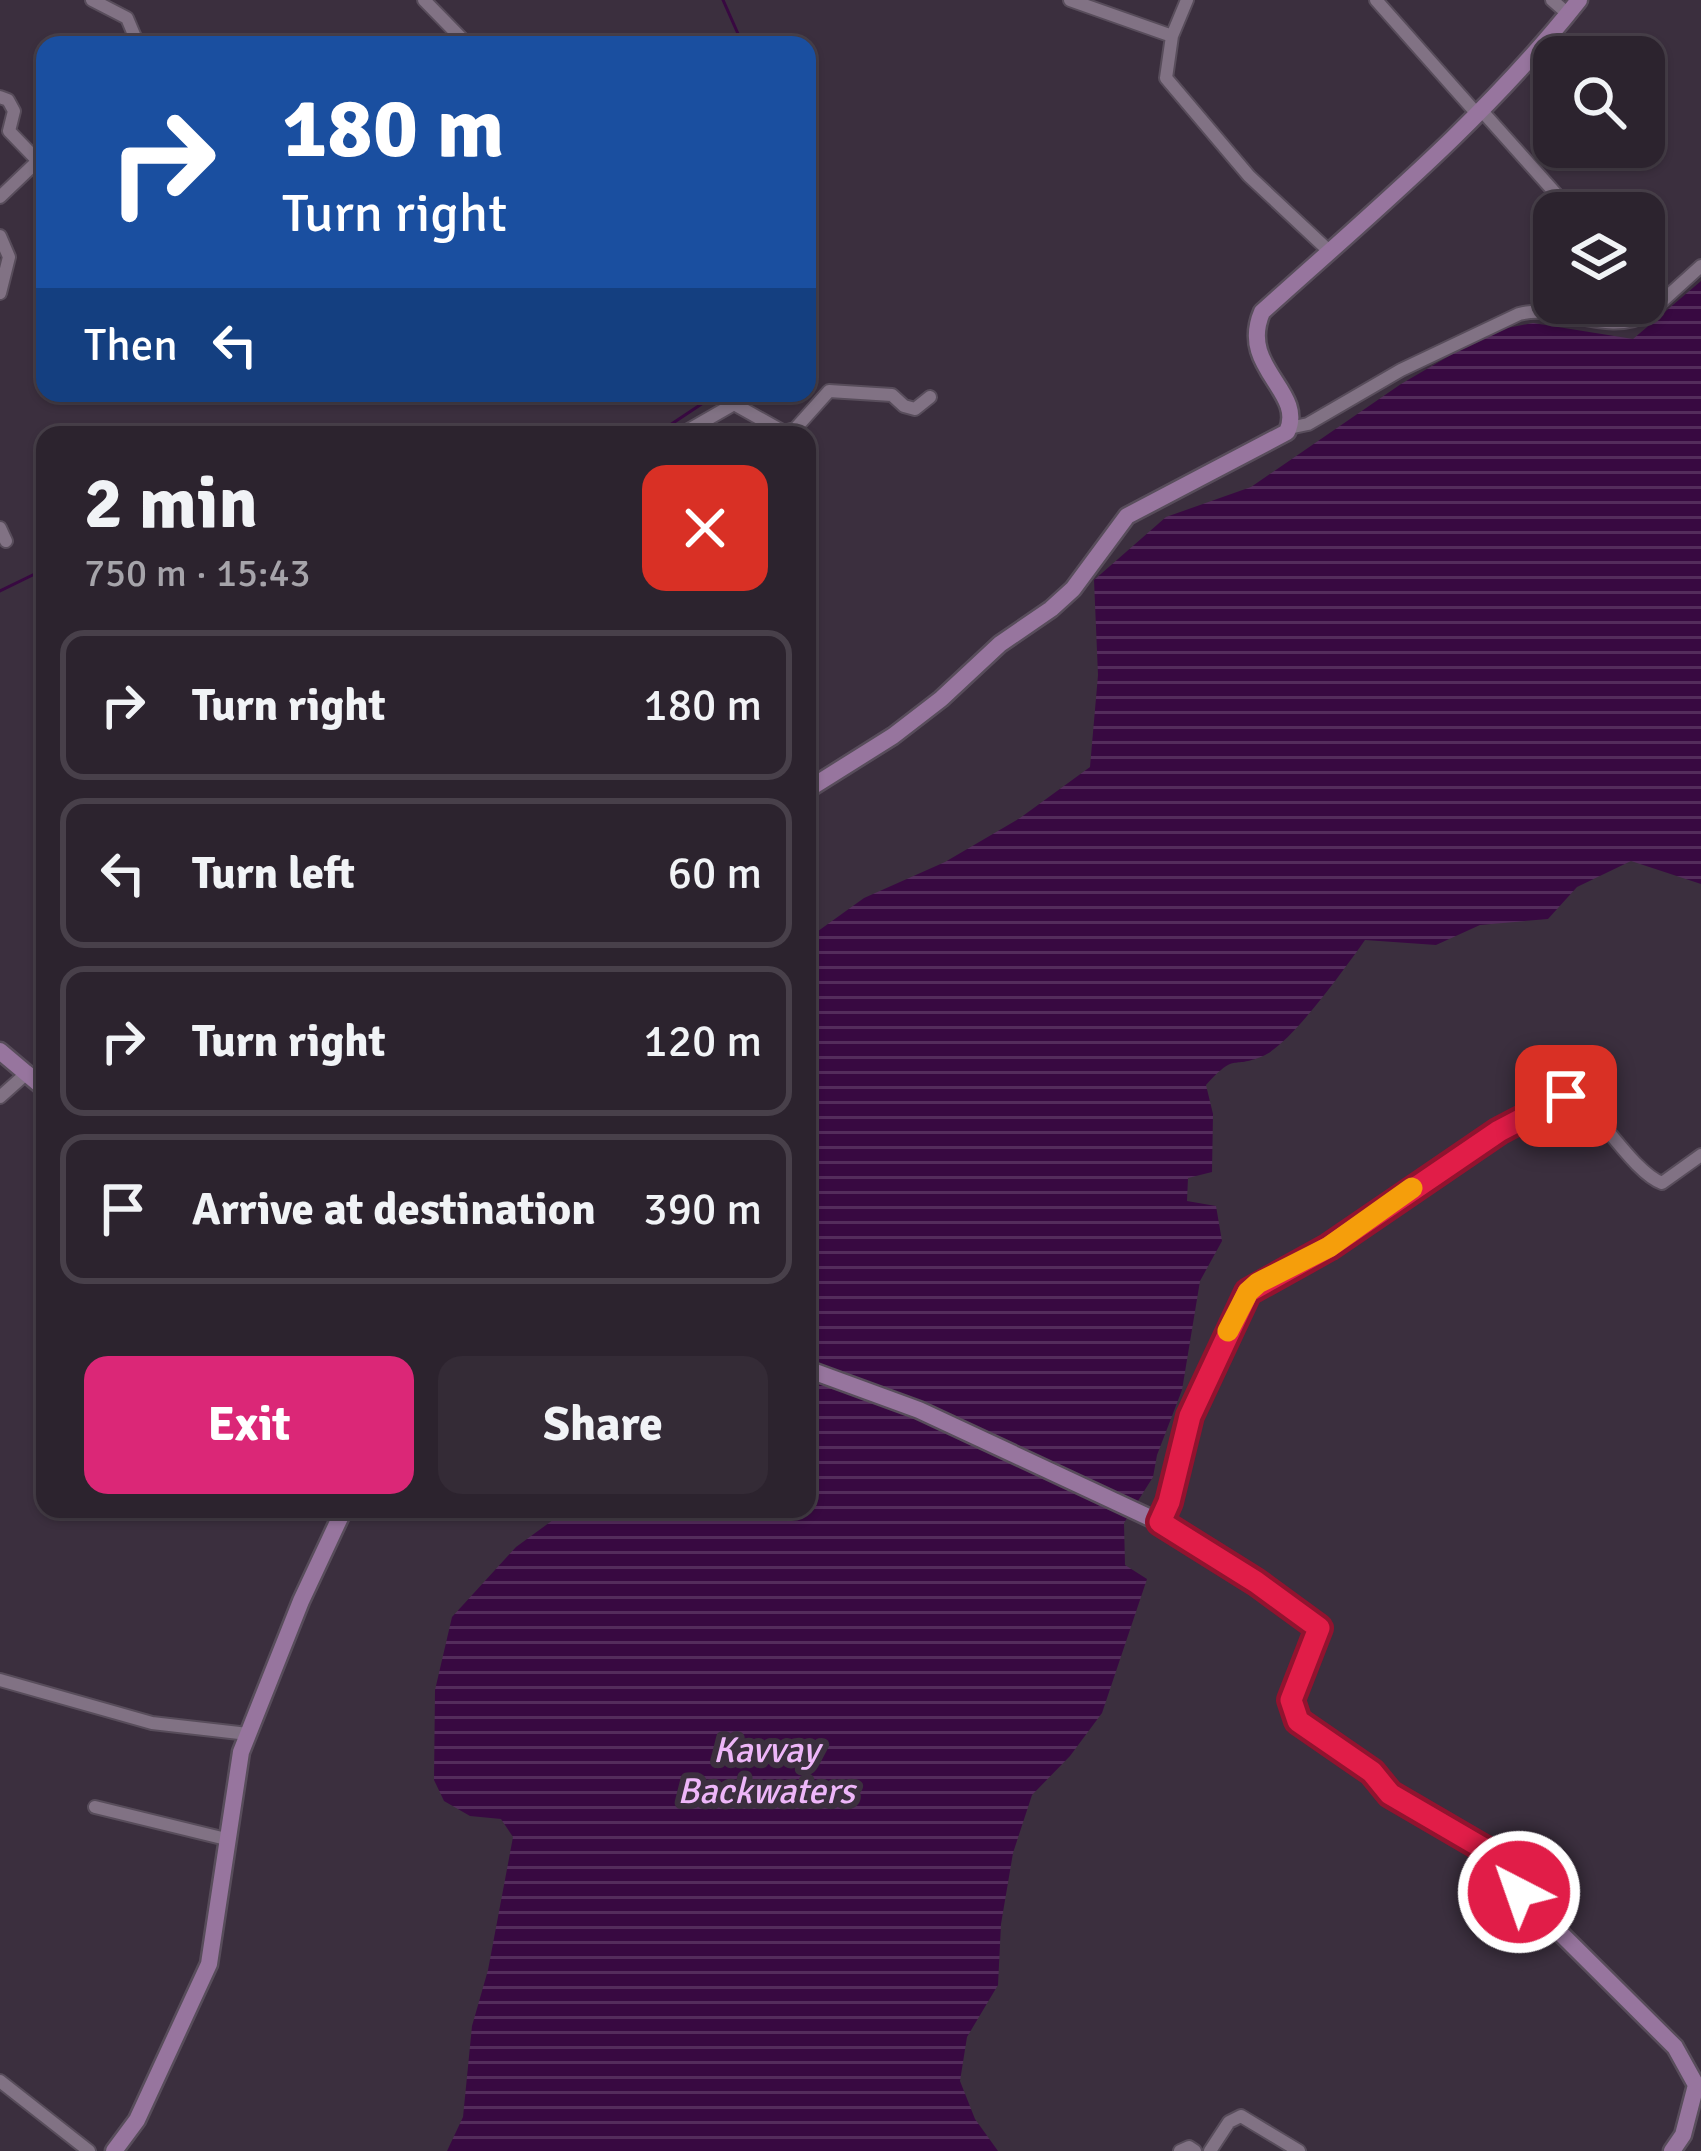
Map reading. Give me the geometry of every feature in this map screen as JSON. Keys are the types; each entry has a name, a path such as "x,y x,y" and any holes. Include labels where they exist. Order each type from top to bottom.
{"main road":[{"path":"816,784 892,736 941,699 1000,644 1051,609 1073,589 1127,516 1244,457 1289,428 1291,418 1283,395 1257,349 1255,328 1262,312 1427,166 1574,7"},
{"path":"0,1051 36,1080"},
{"path":"816,1372 919,1410 1160,1522 1319,1628 1291,1700 1298,1721 1372,1772 1390,1794 1486,1850 1519,1892 1676,2047 1699,2084 1672,2151"},
{"path":"114,2151 137,2120 209,1964 241,1752 340,1518"}],"street":[{"path":"92,0 128,18 135,36"},
{"path":"424,0 458,36"},
{"path":"1070,0 1172,36"},
{"path":"1187,0 1172,36 1166,78 1249,176 1329,251"},
{"path":"1376,0 1553,192"},
{"path":"1552,0 1574,7"},
{"path":"0,97 14,111 9,131 36,153"},
{"path":"0,196 36,163"},
{"path":"0,236 9,257 0,293"},
{"path":"1665,293 1701,266"},
{"path":"1289,428 1308,424 1422,359 1533,310"},
{"path":"798,426 829,391 892,395 914,409 930,397"},
{"path":"696,426 734,404 773,426"},
{"path":"0,1097 28,1072"},
{"path":"1160,1522 1190,1416 1208,1372 1248,1292 1258,1283 1329,1247 1466,1152 1566,1096 1575,1098 1655,1181 1662,1183 1701,1155"},
{"path":"0,1680 152,1723 248,1734"},
{"path":"95,1807 226,1839"},
{"path":"0,2081 89,2151"},
{"path":"1210,2151 1229,2122 1241,2116 1299,2151"},
{"path":"1180,2151 1189,2147 1195,2151"}],"water":[{"name":"Kavvay Backwaters","path":"1701,281 1701,884 1631,861 1577,887 1548,919 1480,925 1436,945 1365,940 1317,1004 1275,1049 1229,1065 1206,1085 1213,1114 1212,1172 1188,1178 1187,1201 1216,1206 1222,1241 1200,1281 1182,1390 1153,1477 1124,1523 1125,1565 1147,1579 1102,1713 1032,1795 1013,1853 1001,1924 998,1985 967,2037 960,2081 975,2119 998,2151 447,2151 463,2117 472,2026 488,1970 513,1837 501,1819 470,1816 444,1801 434,1780 435,1690 452,1617 516,1547 556,1518 816,1518 816,933 864,898 945,862 1020,818 1090,767 1098,675 1094,580 1166,517 1251,487 1401,384 1492,331 1539,324 1633,339 1651,324 1665,324 1665,312"}],"waterway":[{"path":"723,0 739,36"},
{"path":"668,426 704,402"},
{"path":"0,591 36,573"}],"slow traffic":[{"path":"1228,1331 1248,1292 1258,1283 1329,1247 1412,1188"}],"route":[{"path":"1519,1892 1486,1850 1390,1794 1372,1772 1298,1721 1291,1700 1319,1628 1160,1522 1190,1416 1248,1292 1329,1247 1499,1131 1566,1096"}]}
